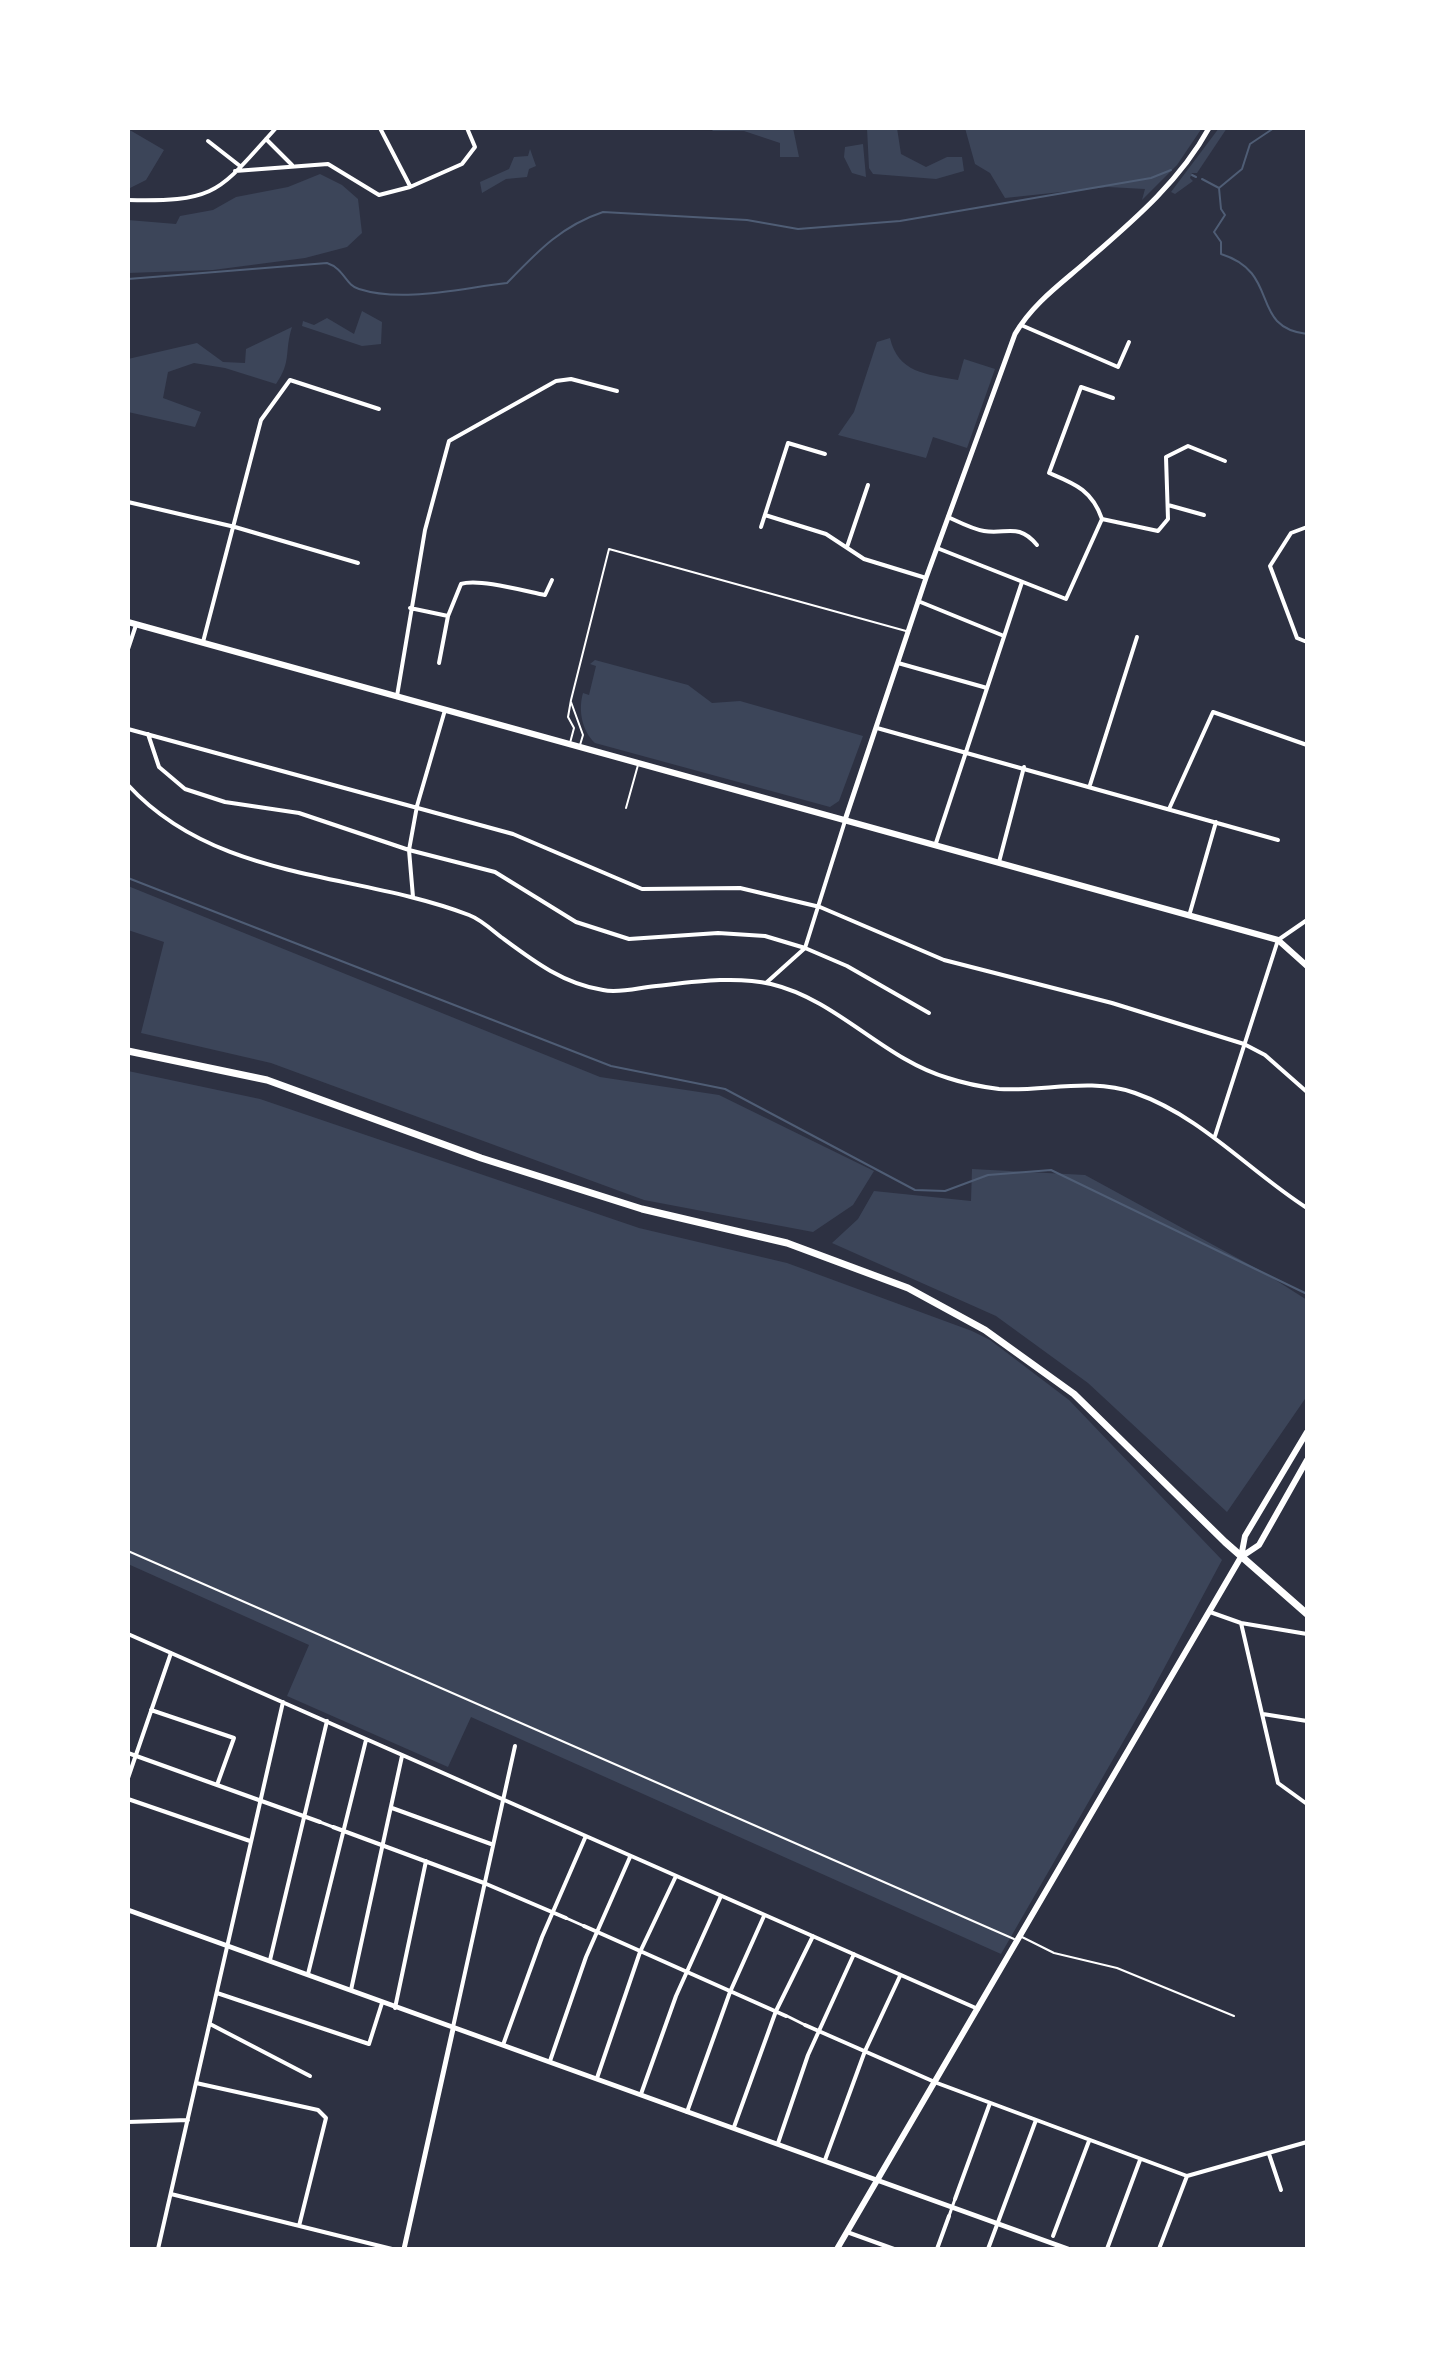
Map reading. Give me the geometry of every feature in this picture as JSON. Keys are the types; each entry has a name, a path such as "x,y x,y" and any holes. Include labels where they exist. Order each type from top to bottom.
{"highway":[{"path":"128,1051 267,1080 496,1162 642,1209 787,1243 908,1288 985,1330 1074,1394 1241,1557 1307,1614"}],"main road":[{"path":"132,624 1189,918 1278,940 1307,966"},
{"path":"837,2249 937,2083 1210,1612 1241,1557 1245,1536 1307,1432"},
{"path":"1241,1557 1259,1545 1307,1460"}],"street":[{"path":"128,200 190,199 219,189 276,128"},
{"path":"380,128 410,187"},
{"path":"235,171 328,164 379,195 410,187 462,164 475,147 467,128"},
{"path":"766,983 805,948 918,601 1021,325 1036,305 1135,220 1186,164 1209,128"},
{"path":"266,139 292,165"},
{"path":"208,141 240,166"},
{"path":"1021,325 1118,367 1129,342"},
{"path":"397,696 425,530 449,441 556,381 571,379 617,391"},
{"path":"203,642 261,420 290,380 379,409"},
{"path":"937,548 1066,599 1102,519 1096,502 1084,488 1049,473 1081,387 1113,398"},
{"path":"761,527 788,443 825,454"},
{"path":"1102,519 1158,531 1168,519 1166,457 1188,446 1225,461"},
{"path":"847,547 868,485"},
{"path":"128,502 235,527 358,563"},
{"path":"1168,505 1204,515"},
{"path":"765,515 826,534 864,559 926,578"},
{"path":"948,517 986,532 1008,528 1031,537 1037,545"},
{"path":"1307,527 1291,533 1270,566 1297,638 1307,642"},
{"path":"439,663 448,616 461,584 473,580 545,595 552,580"},
{"path":"935,846 1022,582"},
{"path":"918,601 1004,636"},
{"path":"410,608 448,616"},
{"path":"128,649 132,624"},
{"path":"1090,785 1137,637"},
{"path":"898,663 987,688"},
{"path":"413,897 409,850 417,806 445,710"},
{"path":"1169,809 1213,712 1307,745"},
{"path":"877,728 1069,779 1278,840"},
{"path":"128,729 513,834 642,889 740,888 820,907 944,960 1112,1003 1244,1044 1265,1055 1307,1092"},
{"path":"148,734 159,767 185,789 225,802 299,813 409,850 495,872 576,922 629,939 718,933 765,936 805,948 859,972 929,1013"},
{"path":"999,863 1024,767"},
{"path":"128,785 146,805 206,843 281,871 413,897 473,916 536,964 579,986 609,991 713,981 766,983 819,1002 915,1066 949,1078 999,1089 1089,1084 1135,1093 1215,1136 1281,1192 1307,1208"},
{"path":"1189,918 1216,822"},
{"path":"1215,1136 1278,940 1307,920"},
{"path":"1210,1612 1241,1623 1307,1634"},
{"path":"1241,1623 1278,1783 1307,1804"},
{"path":"128,1642 129,1634 978,2009"},
{"path":"128,1778 171,1653"},
{"path":"158,2249 283,1702"},
{"path":"151,1710 234,1738 217,1785"},
{"path":"1263,1714 1307,1721"},
{"path":"270,1961 327,1721"},
{"path":"308,1975 366,1740"},
{"path":"404,2249 515,1746"},
{"path":"128,1753 484,1883 937,2083 1187,2176 1307,2142"},
{"path":"351,1990 402,1756"},
{"path":"128,1799 250,1841"},
{"path":"392,1808 491,1844"},
{"path":"502,2047 552,1912 585,1838"},
{"path":"550,2061 597,1933 630,1857"},
{"path":"395,2008 426,1861"},
{"path":"597,2078 640,1952 676,1876"},
{"path":"641,2095 686,1973 721,1896"},
{"path":"128,1910 1068,2249"},
{"path":"687,2112 730,1992 764,1916"},
{"path":"734,2127 776,2011 813,1936"},
{"path":"778,2143 818,2031 854,1954"},
{"path":"825,2160 865,2051 900,1976"},
{"path":"217,1993 369,2044 382,2003"},
{"path":"210,2024 310,2076"},
{"path":"196,2083 318,2110 326,2118 299,2226"},
{"path":"937,2249 990,2103"},
{"path":"128,2122 188,2120"},
{"path":"988,2249 1036,2120"},
{"path":"1050,2242 1089,2140"},
{"path":"1269,2154 1281,2190"},
{"path":"1107,2249 1140,2160"},
{"path":"1159,2249 1187,2176"},
{"path":"171,2194 392,2249"},
{"path":"847,2232 894,2249"}],"lane":[{"path":"569,744 574,728 568,717 571,700 609,549 908,632"},
{"path":"571,700 583,735 580,747"},
{"path":"626,808 638,764"},
{"path":"128,1551 1020,1939 1054,1953 1117,1968 1234,2016"}],"shaded area":[{"path":"710,128 793,128 799,157 780,157 780,143 744,131 713,131"},
{"path":"867,128 897,128 901,154 926,167 947,157 962,157 964,171 936,179 873,174 869,168"},
{"path":"965,128 1202,128 1177,165 1142,200 1145,189 1108,187 1005,198 990,173 975,164"},
{"path":"1219,128 1227,128 1197,173 1192,173 1190,178 1193,181 1175,194 1171,192"},
{"path":"128,129 164,150 146,180 128,189"},
{"path":"863,144 866,177 852,173 844,157 845,147"},
{"path":"530,149 536,166 529,169 527,177 506,179 482,193 480,182 509,169 514,157 528,156"},
{"path":"320,174 342,185 358,199 362,233 347,247 305,258 213,270 128,273 128,220 176,224 180,216 213,210 236,197 288,187"},
{"path":"362,311 382,322 381,344 362,346 302,326 303,321 314,325 327,318 354,334"},
{"path":"292,327 286,362 276,384 225,368 194,363 168,372 163,398 201,412 195,427 128,412 128,359 197,343 223,362 245,363 246,349"},
{"path":"890,338 894,350 907,365 925,373 958,380 964,359 995,369 967,448 933,437 926,458 838,435 854,412 877,342"},
{"path":"595,660 688,685 712,703 740,701 863,736 839,801 830,807 595,743 584,726 581,706 583,693 589,695 596,666 590,664"},
{"path":"128,886 600,1077 719,1095 874,1171 853,1205 813,1232 644,1200 271,1063 141,1033 164,942 128,930"},
{"path":"128,1071 260,1099 639,1228 787,1263 972,1331 990,1340 1069,1400 1222,1560 1146,1702 1001,1954 471,1717 448,1767 287,1696 309,1645 128,1564"},
{"path":"972,1169 1085,1175 1263,1272 1307,1300 1307,1396 1227,1512 1088,1383 996,1316 832,1243 858,1219 874,1191 971,1201"}],"waterway":[{"path":"1202,179 1219,188 1242,169 1250,144 1274,128 1287,128"},
{"path":"128,279 327,263 359,289 413,295 507,283 562,232 603,212 747,220 798,229 900,221 1151,178 1171,170"},
{"path":"1192,175 1196,177"},
{"path":"1219,188 1221,209 1225,215 1214,232 1221,242 1221,254 1240,263 1252,274 1277,321 1289,329 1307,334"},
{"path":"128,878 611,1066 725,1089 915,1190 945,1191 988,1175 1051,1170 1307,1294"}]}
